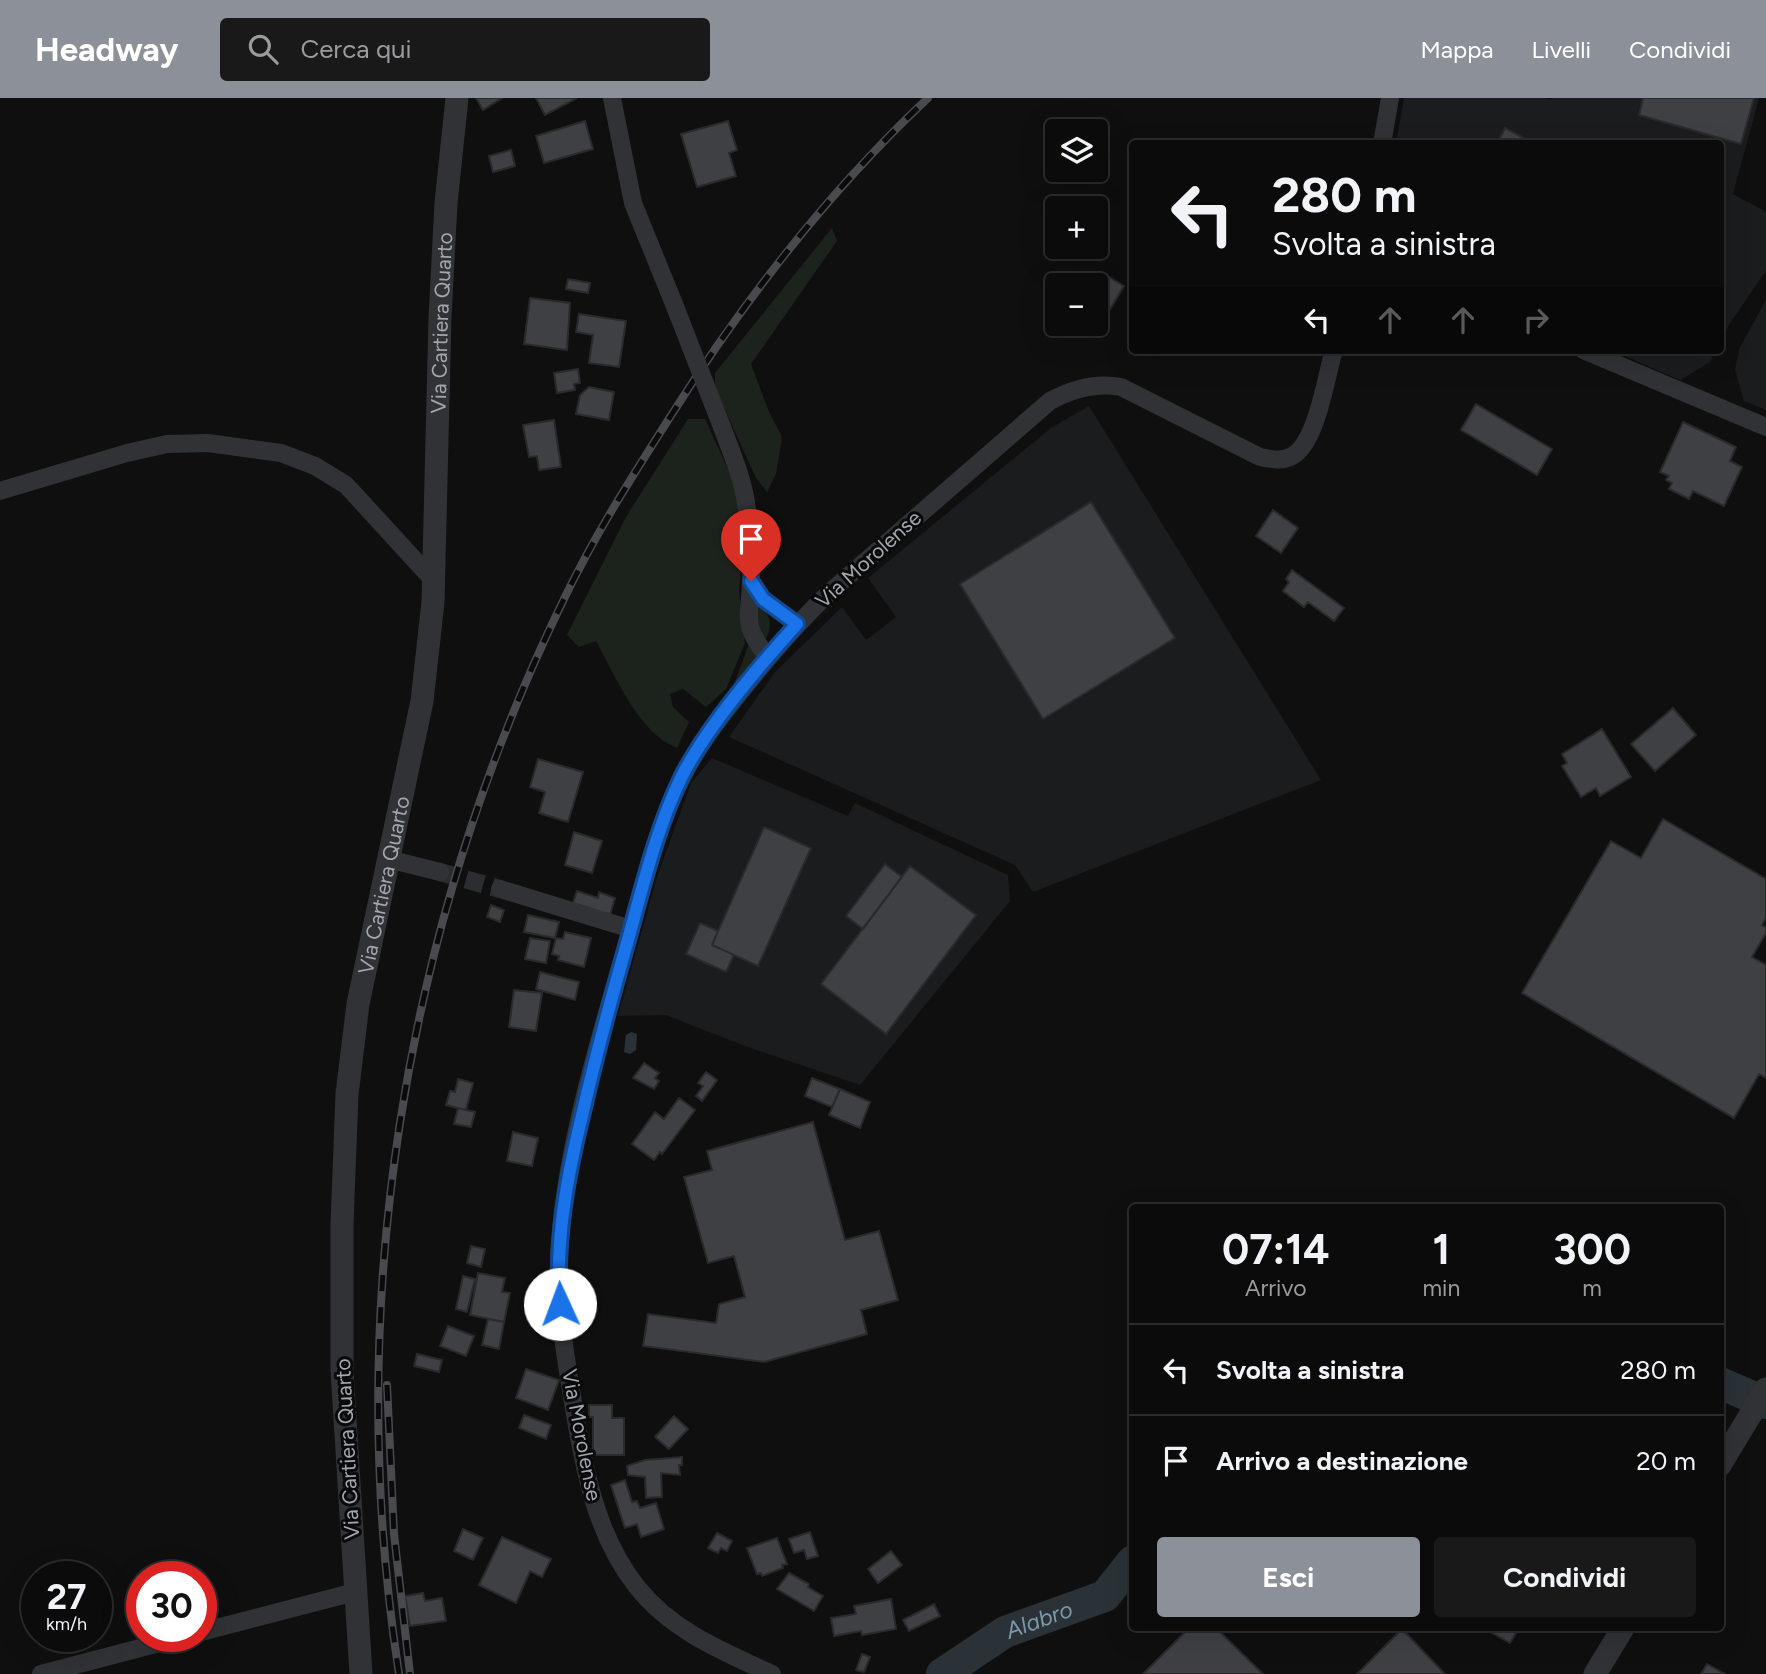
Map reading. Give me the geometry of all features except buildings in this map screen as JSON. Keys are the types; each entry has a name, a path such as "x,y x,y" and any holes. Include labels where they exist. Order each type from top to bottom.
{"street":[{"name":"Via Cartiera Quarto","path":"361,1674 344,1437 341,1346 344,1147 354,1031 425,680 434,581 446,203 457,98"},
{"path":"612,98 634,203 722,427 744,492 749,530 750,629 755,641 768,657"},
{"path":"1382,140 1391,98"},
{"name":"Via Morolense","path":"772,1674 683,1630 660,1612 639,1589 617,1558 603,1529 587,1479 578,1434 559,1294 561,1227 587,1091 631,929 660,835 682,776 705,737 797,624 1050,401 1083,387 1121,387 1260,457 1284,459 1300,451 1308,438 1333,354"},
{"path":"1593,354 1766,427"},
{"path":"0,491 127,453 167,444 208,443 281,453 315,466 345,485 434,581"},
{"path":"751,581 763,599 797,624"},
{"path":"388,859 440,872"},
{"path":"500,889 631,929"},
{"path":"1724,1459 1766,1389"},
{"path":"217,1628 355,1592"},
{"path":"1595,1674 1621,1631"},
{"path":"41,1674 126,1652"}],"shaded area":[{"path":"1404,98 1759,98 1733,194 1766,212 1766,271 1724,334 1724,140 1397,140"},
{"path":"832,228 837,241 751,364 769,412 782,437 776,474 767,492 756,478 715,388 715,373"},
{"path":"1766,300 1766,410 1744,401 1735,370 1739,349"},
{"path":"1620,354 1714,354 1710,362 1680,380"},
{"path":"1089,406 1321,780 1033,892 1015,865 729,737 775,672 842,607 866,640 896,617 868,578 1051,428"},
{"path":"688,419 705,419 735,484 744,534 739,592 745,643 726,689 706,707 683,689 670,694 673,707 689,722 677,748 663,741 640,717 596,641 579,647 567,635 626,517"},
{"path":"752,595 762,605 770,622 764,642 758,637"},
{"path":"750,641 757,658 733,687"},
{"path":"712,758 848,816 855,803 1008,875 1010,901 860,1085 745,1046 666,1015 618,1016 657,877 691,783"},
{"path":"631,1032 637,1034 636,1050 630,1054 624,1052 626,1035"}],"waterway":[{"name":"Alabro","path":"1724,1385 1766,1403"},
{"name":"Alabro","path":"942,1674 1005,1632 1105,1596 1129,1566"}],"tunnel":[{"path":"440,872 500,889"}],"railway":[{"path":"399,1674 383,1537 378,1399 384,1262 400,1125 426,990 462,857 507,727 563,601 629,483 700,371 790,248 856,171 928,98"},
{"path":"387,1385 394,1534 410,1674"}],"route":[{"path":"560,1304 561,1227 573,1155 610,1003 665,819 682,776 699,747 768,657 797,624 763,599 751,581"}]}
